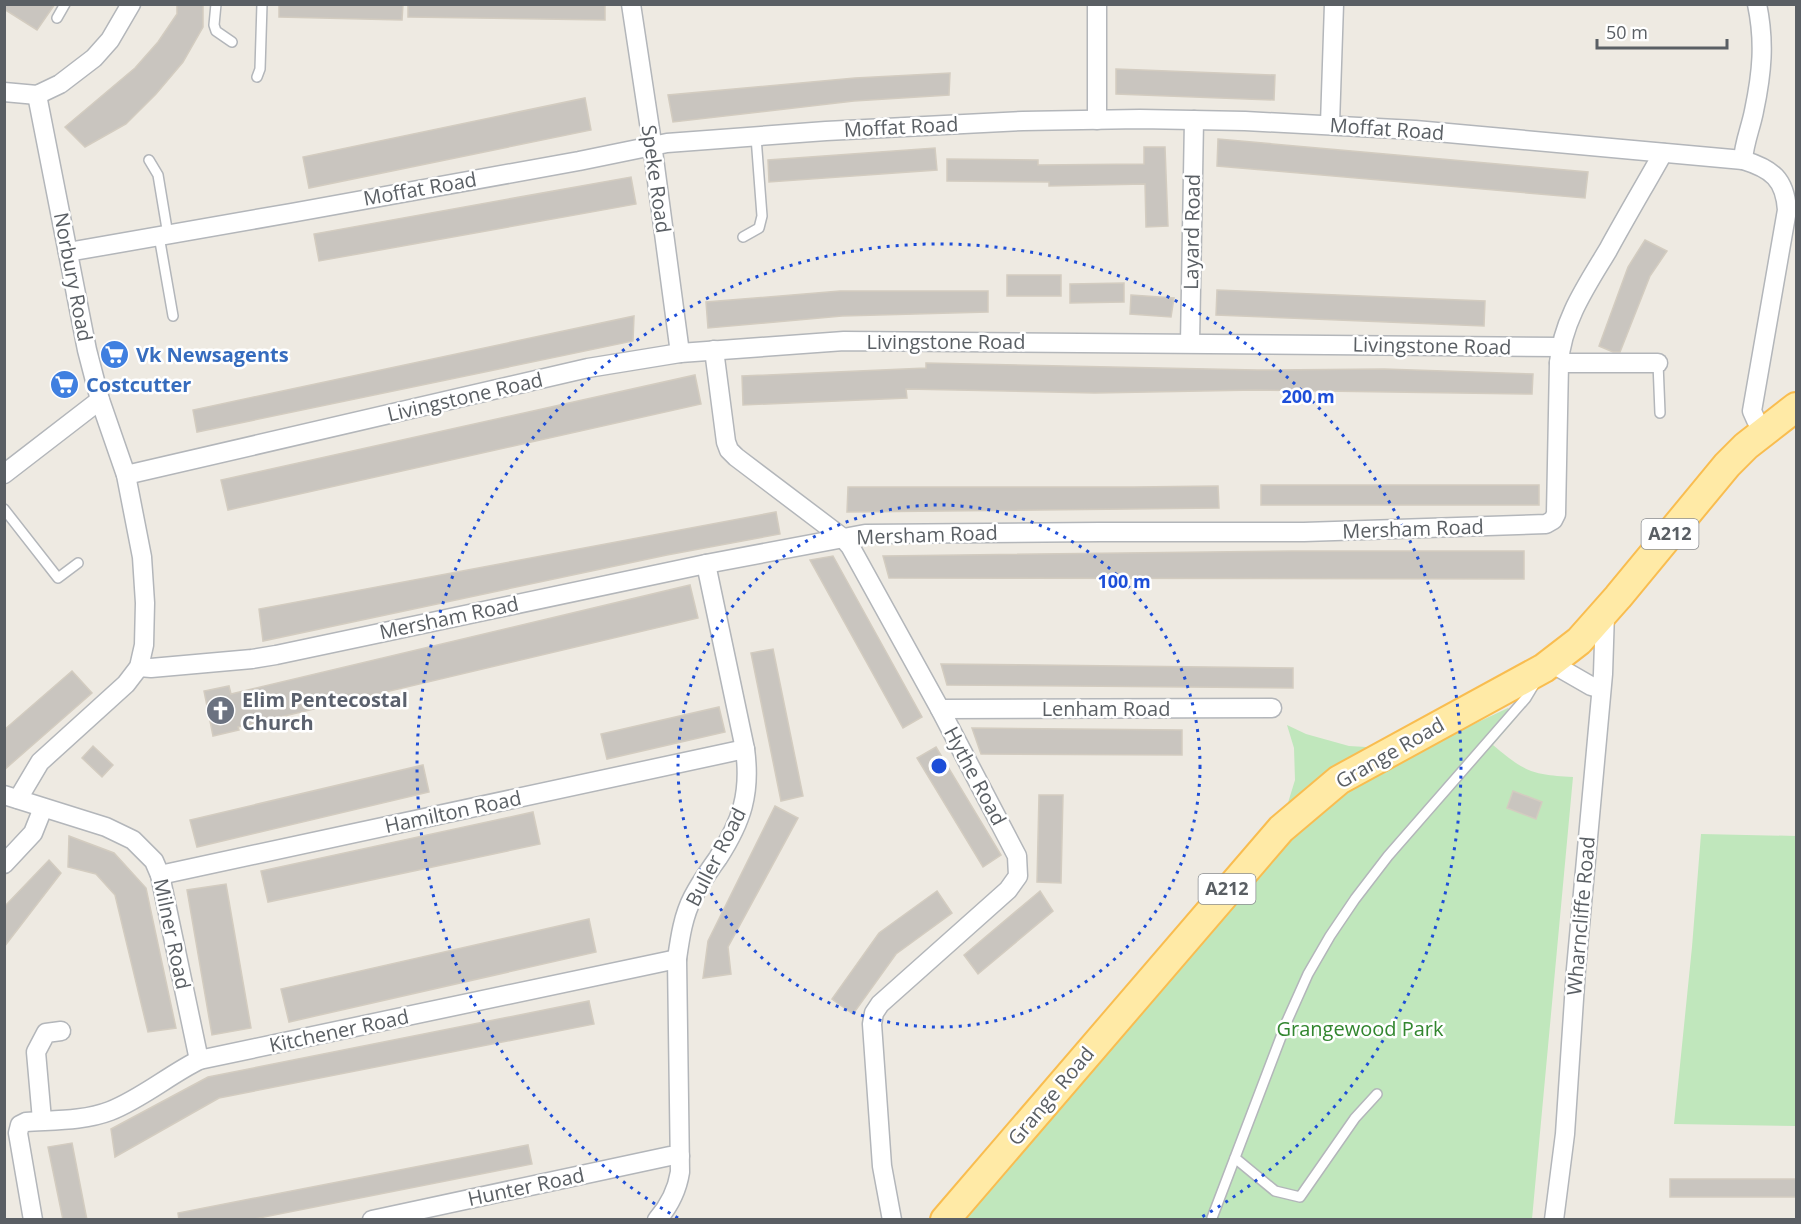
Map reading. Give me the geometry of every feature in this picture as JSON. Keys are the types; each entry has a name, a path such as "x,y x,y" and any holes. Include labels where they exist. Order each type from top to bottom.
{"main road":[{"name":"Grange Road","path":"945,1220 1281,829 1339,780 1547,666 1579,641 1726,465 1796,408"}],"street":[{"path":"4,92 37,95 60,84 94,58 110,40 131,4"},
{"name":"Speke Road","path":"631,4 680,353"},
{"path":"1097,4 1097,120"},
{"path":"1330,124 1334,4"},
{"path":"1743,160 1743,150 1754,112 1762,68 1763,43 1757,4"},
{"name":"Norbury Road","path":"37,95 87,350 100,400 126,475 140,545 144,579 144,645 139,667"},
{"name":"Moffat Road","path":"68,252 579,161 667,143 826,131 954,124 1097,120 1330,124 1743,160 1759,165 1776,177 1786,194 1787,210 1752,411 1765,431"},
{"name":"Layard Road","path":"1190,344 1194,120"},
{"path":"1559,355 1567,324 1578,301 1663,153"},
{"name":"Livingstone Road","path":"126,475 588,368 680,353 714,350 844,341 1190,344 1559,355 1658,363"},
{"name":"Hythe Road","path":"714,350 729,450 843,538 855,554 1017,856 1018,876 1008,890 880,1004 874,1013 872,1024 882,1166 892,1220"},
{"name":"Mersham Road","path":"139,667 151,668 268,657 706,564 865,534 1304,532 1546,524 1553,520 1556,514 1559,355"},
{"path":"4,474 100,400"},
{"name":"Buller Road","path":"657,1220 675,1194 679,1175 677,959 685,917 692,898 724,848 742,813 747,793 746,749 706,564"},
{"name":"Wharncliffe Road","path":"1554,1220 1565,1134 1576,969 1601,689 1605,612"},
{"path":"1547,666 1601,689"},
{"path":"11,797 40,762 126,684 139,667"},
{"name":"Lenham Road","path":"940,709 1272,708"},
{"name":"Hamilton Road","path":"160,875 746,749"},
{"name":"Milner Road","path":"11,797 106,827 133,840 154,861 160,875 199,1060"},
{"path":"4,864 33,833 43,808"},
{"name":"Kitchener Road","path":"33,1220 18,1133 23,1123 84,1117 108,1112 199,1060 677,959"},
{"path":"42,1120 37,1049 46,1033 61,1031"},
{"name":"Hunter Road","path":"372,1220 670,1156 680,1156"}],"lane":[{"path":"57,18 65,4"},
{"path":"216,4 214,25 216,32 232,42"},
{"path":"257,76 260,69 262,4"},
{"path":"743,237 759,228 762,216 756,137"},
{"path":"149,160 158,174 173,316"},
{"path":"1658,363 1660,413"},
{"path":"4,509 57,578 78,563"},
{"path":"1212,1218 1287,1021 1308,974 1330,936 1388,856 1526,698 1547,666"},
{"path":"1235,1158 1275,1191 1300,1197 1355,1118 1377,1094"}],"green space":[{"name":"Grangewood Park","path":"1508,708 1517,717 1493,745 1513,761 1530,770 1548,775 1573,777 1532,1219 964,1220 1263,860 1288,843 1374,771"},
{"path":"1287,725 1306,734 1349,746 1383,748 1287,806 1295,780 1294,748"},
{"path":"1701,834 1796,836 1796,1126 1674,1124"}],"building":[{"path":"4,4 55,4 37,30 4,9"},
{"path":"177,4 203,4 203,27 183,62 126,124 85,147 65,127 135,68 158,42 177,14"},
{"path":"279,4 403,4 402,20 279,17"},
{"path":"408,4 605,4 605,20 408,17"},
{"path":"1116,69 1275,75 1274,100 1116,94"},
{"path":"950,73 949,95 854,101 673,122 668,95 855,78"},
{"path":"585,98 591,130 309,188 303,157"},
{"path":"1218,139 1588,172 1585,198 1217,166"},
{"path":"1144,147 1165,147 1168,226 1146,227 1145,184 1049,186 1049,182 947,181 947,159 1038,160 1038,165 1144,164"},
{"path":"935,148 937,170 769,182 768,160"},
{"path":"631,177 636,204 319,261 314,234"},
{"path":"1645,240 1667,251 1650,276 1620,352 1613,352 1599,346 1628,267"},
{"path":"1007,275 1061,275 1061,296 1007,296"},
{"path":"1124,283 1124,302 1070,303 1070,284"},
{"path":"1217,290 1485,301 1484,326 1216,315"},
{"path":"840,291 988,291 988,312 842,316 708,328 706,302"},
{"path":"1131,295 1174,298 1171,317 1130,314"},
{"path":"634,316 633,341 197,432 193,410"},
{"path":"926,363 1257,370 1384,369 1533,374 1532,394 1256,390 1095,393 906,389 907,398 743,405 742,376 926,368"},
{"path":"695,375 701,404 228,510 221,480"},
{"path":"1261,485 1539,485 1539,505 1261,505"},
{"path":"1218,486 1219,508 847,512 848,487"},
{"path":"776,512 780,534 667,555 263,641 259,609"},
{"path":"1291,551 1524,551 1524,579 889,578 883,556"},
{"path":"833,556 922,717 903,728 810,560"},
{"path":"690,585 698,618 238,727 239,730 213,736 204,691 229,686 231,694"},
{"path":"773,649 803,796 781,801 751,653"},
{"path":"941,664 1293,668 1293,688 947,685"},
{"path":"72,671 92,693 4,770 4,730"},
{"path":"719,707 725,732 607,759 601,734"},
{"path":"972,728 1182,730 1182,755 981,754"},
{"path":"93,746 113,765 102,777 82,758"},
{"path":"936,747 1001,855 983,867 917,758"},
{"path":"423,765 429,792 197,847 190,820"},
{"path":"1513,791 1542,802 1536,819 1507,808"},
{"path":"1039,795 1063,795 1061,883 1037,882"},
{"path":"775,806 798,818 728,947 731,974 703,978 708,941"},
{"path":"533,812 540,844 268,902 261,871"},
{"path":"69,836 114,853 146,888 176,1028 148,1032 115,895 96,874 68,867"},
{"path":"49,860 61,873 4,947 4,907"},
{"path":"226,884 251,1028 212,1035 187,890"},
{"path":"937,891 952,913 896,954 853,1014 832,999 879,933"},
{"path":"1040,891 1053,911 978,974 964,955"},
{"path":"589,919 596,952 289,1022 281,989"},
{"path":"589,1001 594,1024 219,1098 115,1157 111,1129 208,1077"},
{"path":"72,1143 87,1220 63,1220 48,1147"},
{"path":"528,1145 532,1164 249,1220 179,1220 178,1213"},
{"path":"1670,1179 1797,1179 1797,1197 1670,1197"}],"place":[{"name":"Vk Newsagents","path":"115,355"},
{"name":"Costcutter","path":"65,385"},
{"name":"Elim Pentecostal Church","path":"221,711"}]}
